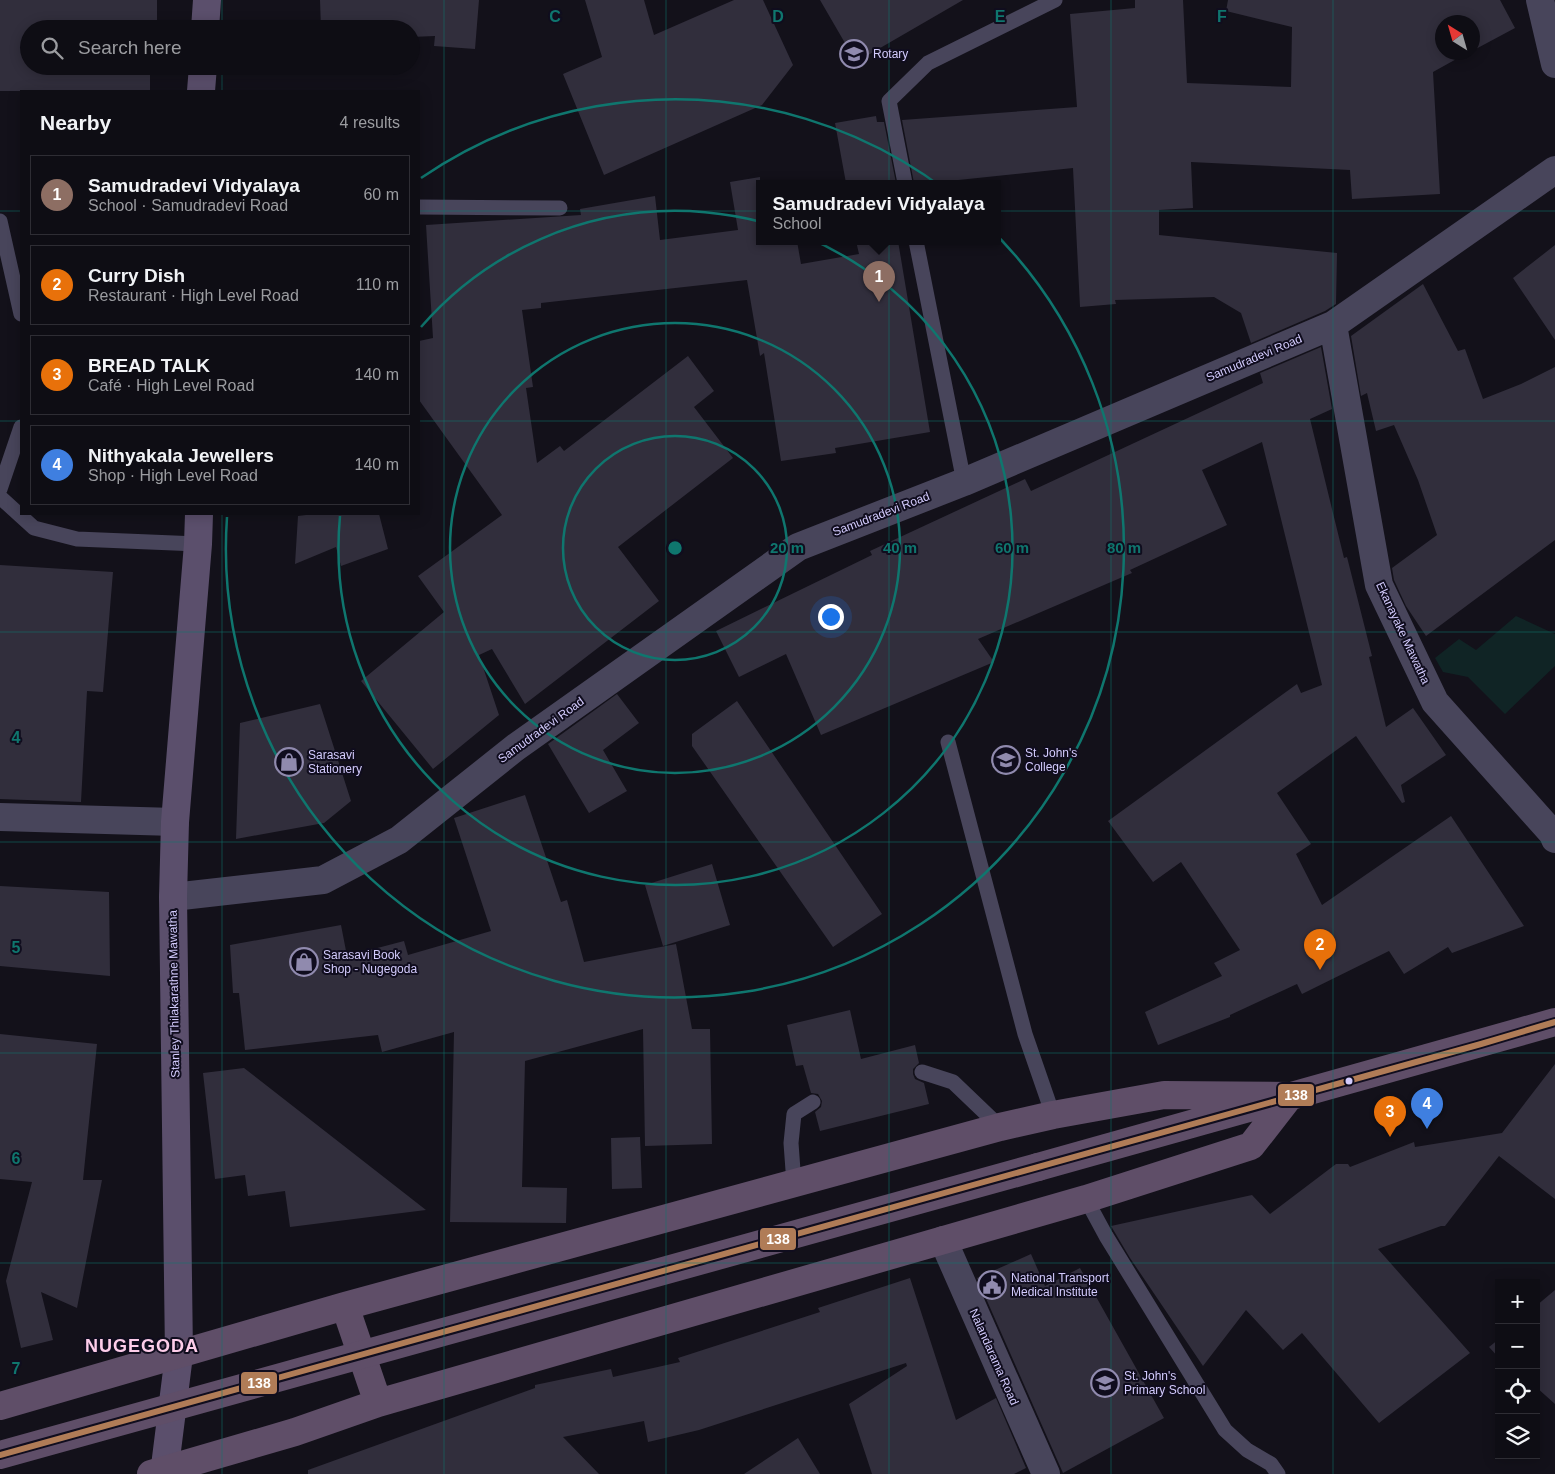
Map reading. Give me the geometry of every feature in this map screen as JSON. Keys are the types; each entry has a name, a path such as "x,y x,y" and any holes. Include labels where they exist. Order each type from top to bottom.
{"highway":[{"path":"0,1455 1555,1022"},
{"path":"0,1406 345,1306 1000,1127 1052,1115 1164,1095 1290,1096"},
{"path":"160,1473 295,1432 378,1403 1086,1198 1251,1146 1290,1096"},
{"path":"345,1306 378,1403"}],"main road":[{"path":"206,20 207,0"},
{"path":"201,90 202,75"},
{"name":"Stanley Thilakarathne Mawatha","path":"160,1473 179,1355 173,898 175,822 198,544 198,515"}],"street":[{"path":"1540,0 1555,64"},
{"name":"Samudradevi Road","path":"173,898 323,880 400,840 516,747 798,546 964,482 1333,325 1555,170"},
{"name":"Ekanayake Mawatha","path":"1333,325 1379,585 1434,702 1555,838"},
{"path":"0,818 175,822"},
{"name":"Nalandarama Road","path":"943,1240 1046,1474"}],"lane":[{"path":"904,180 889,100 928,62 1055,0"},
{"path":"420,207 560,208"},
{"path":"0,221 20,310"},
{"path":"917,245 964,482"},
{"path":"0,489 20,430"},
{"path":"0,497 34,528 76,538 198,544"},
{"path":"948,742 1025,1034 1052,1115"},
{"path":"922,1072 953,1082 1000,1127"},
{"path":"794,1184 791,1143 794,1114 813,1102"},
{"path":"1086,1198 1106,1236 1225,1430 1247,1450 1271,1464 1278,1474"}],"green space":[{"path":"1516,616 1555,634 1555,666 1505,714 1468,677 1443,672 1435,658 1459,639 1476,650"}],"building":[{"path":"0,0 157,0 157,20 20,20 20,75 150,75 150,90 0,91"},
{"path":"320,0 479,0 475,49 434,46 435,36 420,37 420,20 321,20"},
{"path":"585,0 644,0 654,35 734,0 763,0 793,65 762,105 604,175 563,74 602,57"},
{"path":"820,0 963,0 856,62"},
{"path":"1135,0 1183,0 1187,83 1291,87 1292,27 1226,11 1228,0 1500,0 1515,28 1480,47 1480,15 1435,15 1435,60 1455,60 1433,72 1440,194 1352,199 1350,170 1191,162 1193,208 1159,210 1159,235 1337,253 1336,304 1325,311 1251,343 1241,313 1214,297 1115,300 1116,304 1080,307 1073,168 959,180 913,180 902,120 1077,107 1070,14 1135,8"},
{"path":"876,116 877,122 884,122 895,180 845,180 835,123"},
{"path":"760,177 760,180 756,180 756,245 798,245 801,264 859,254 857,245 899,245 930,432 835,448 836,453 781,461 764,353 760,356 747,280 541,303 541,308 522,310 533,387 526,388 537,463 560,446 564,451 688,356 714,391 694,407 733,458 618,547 659,601 525,704 492,649 479,655 499,715 433,769 361,681 444,612 418,576 502,515 420,401 420,341 433,338 426,225 581,215 580,209 655,196 660,240 738,230 730,182"},
{"path":"1555,245 1555,340 1513,278"},
{"path":"1423,284 1458,351 1465,349 1483,399 1521,384 1555,367 1555,540 1426,636 1406,606 1394,580 1392,568 1437,535 1418,480 1394,425 1376,431 1367,393 1361,396 1351,336"},
{"path":"1321,347 1332,409 1310,419 1344,558 1347,557 1372,656 1369,657 1386,727 1413,708 1446,755 1401,785 1405,802 1402,803 1356,736 1277,793 1311,844 1296,854 1322,905 1451,816 1524,926 1452,953 1448,947 1404,974 1389,951 1302,994 1297,984 1230,1015 1230,1017 1158,1045 1145,1012 1222,976 1214,963 1240,950 1181,862 1153,882 1108,821 1297,684 1301,693 1322,685 1262,442 1202,470 1227,525 1130,570 1132,573 978,639 994,662 821,735 786,654 739,677 716,631 872,555 870,551 1025,479 1031,491 1263,383 1260,373"},
{"path":"379,515 388,549 341,566 336,547 295,564 298,516"},
{"path":"0,565 113,572 103,692 87,691 81,802 0,799"},
{"path":"617,694 639,723 603,750 627,791 589,813 548,744"},
{"path":"737,701 882,914 833,947 692,746 692,734"},
{"name":"Sarasavi Stationery","path":"320,704 351,801 324,823 236,839 240,723"},
{"path":"525,795 561,902 567,900 584,962 676,944 692,1029 710,1029 712,1144 645,1146 643,1029 525,1061 522,1187 567,1188 566,1223 450,1222 454,1032 382,1052 378,1035 245,1050 239,993 233,993 230,945 341,925 347,956 404,941 408,955 491,931 454,818"},
{"path":"712,864 730,925 663,946 645,885"},
{"path":"0,886 109,892 110,976 0,966"},
{"path":"850,1010 861,1059 915,1045 919,1063 913,1069 913,1074 915,1079 924,1083 929,1104 820,1131 815,1112 821,1107 822,1101 818,1094 811,1093 803,1065 796,1066 787,1025"},
{"path":"0,1034 97,1044 83,1180 102,1180 77,1308 41,1292 53,1340 21,1348 6,1281 32,1182 0,1179"},
{"path":"1555,1064 1555,1199 1499,1156 1445,1226 1378,1249 1470,1353 1379,1423 1302,1333 1283,1350 1246,1310 1203,1366 1130,1258 1111,1226 1252,1195 1270,1214 1336,1164 1348,1164 1350,1167 1414,1142 1415,1147 1502,1133"},
{"path":"244,1068 426,1210 290,1227 285,1191 248,1196 245,1175 215,1179 203,1073"},
{"path":"640,1137 642,1188 612,1189 611,1138"},
{"path":"1031,1254 1045,1286 1080,1268 1164,1418 1063,1473 977,1278"},
{"path":"910,1278 956,1420 996,1398 1026,1468 1014,1474 872,1474 849,1404 907,1366 906,1363 699,1430 648,1442 644,1421 563,1437 599,1474 308,1474 308,1470 535,1388 535,1385 611,1369 613,1377 680,1362 678,1358 820,1312 818,1308"},
{"path":"1555,1290 1555,1404 1540,1391 1540,1303"},
{"path":"1495,1342 1495,1354 1489,1347"},
{"path":"798,1438 820,1474 744,1474"}],"transit line":[{"name":"138","path":"0,1455 1555,1022"}],"place":[{"name":"Rotary","path":"854,54"},
{"name":"Samudradevi Vidyalaya","path":"879,302"},
{"name":"St. John's College","path":"1006,760"},
{"name":"Sarasavi Stationery","path":"289,762"},
{"name":"Sarasavi Book Shop - Nugegoda","path":"304,962"},
{"name":"Curry Dish","path":"1320,970"},
{"name":"Nithyakala Jewellers","path":"1427,1129"},
{"name":"BREAD TALK","path":"1390,1137"},
{"name":"National Transport Medical Institute","path":"992,1285"},
{"name":"St. John's Primary School","path":"1105,1383"}],"district":[{"name":"NUGEGODA","path":"142,1346"}]}
